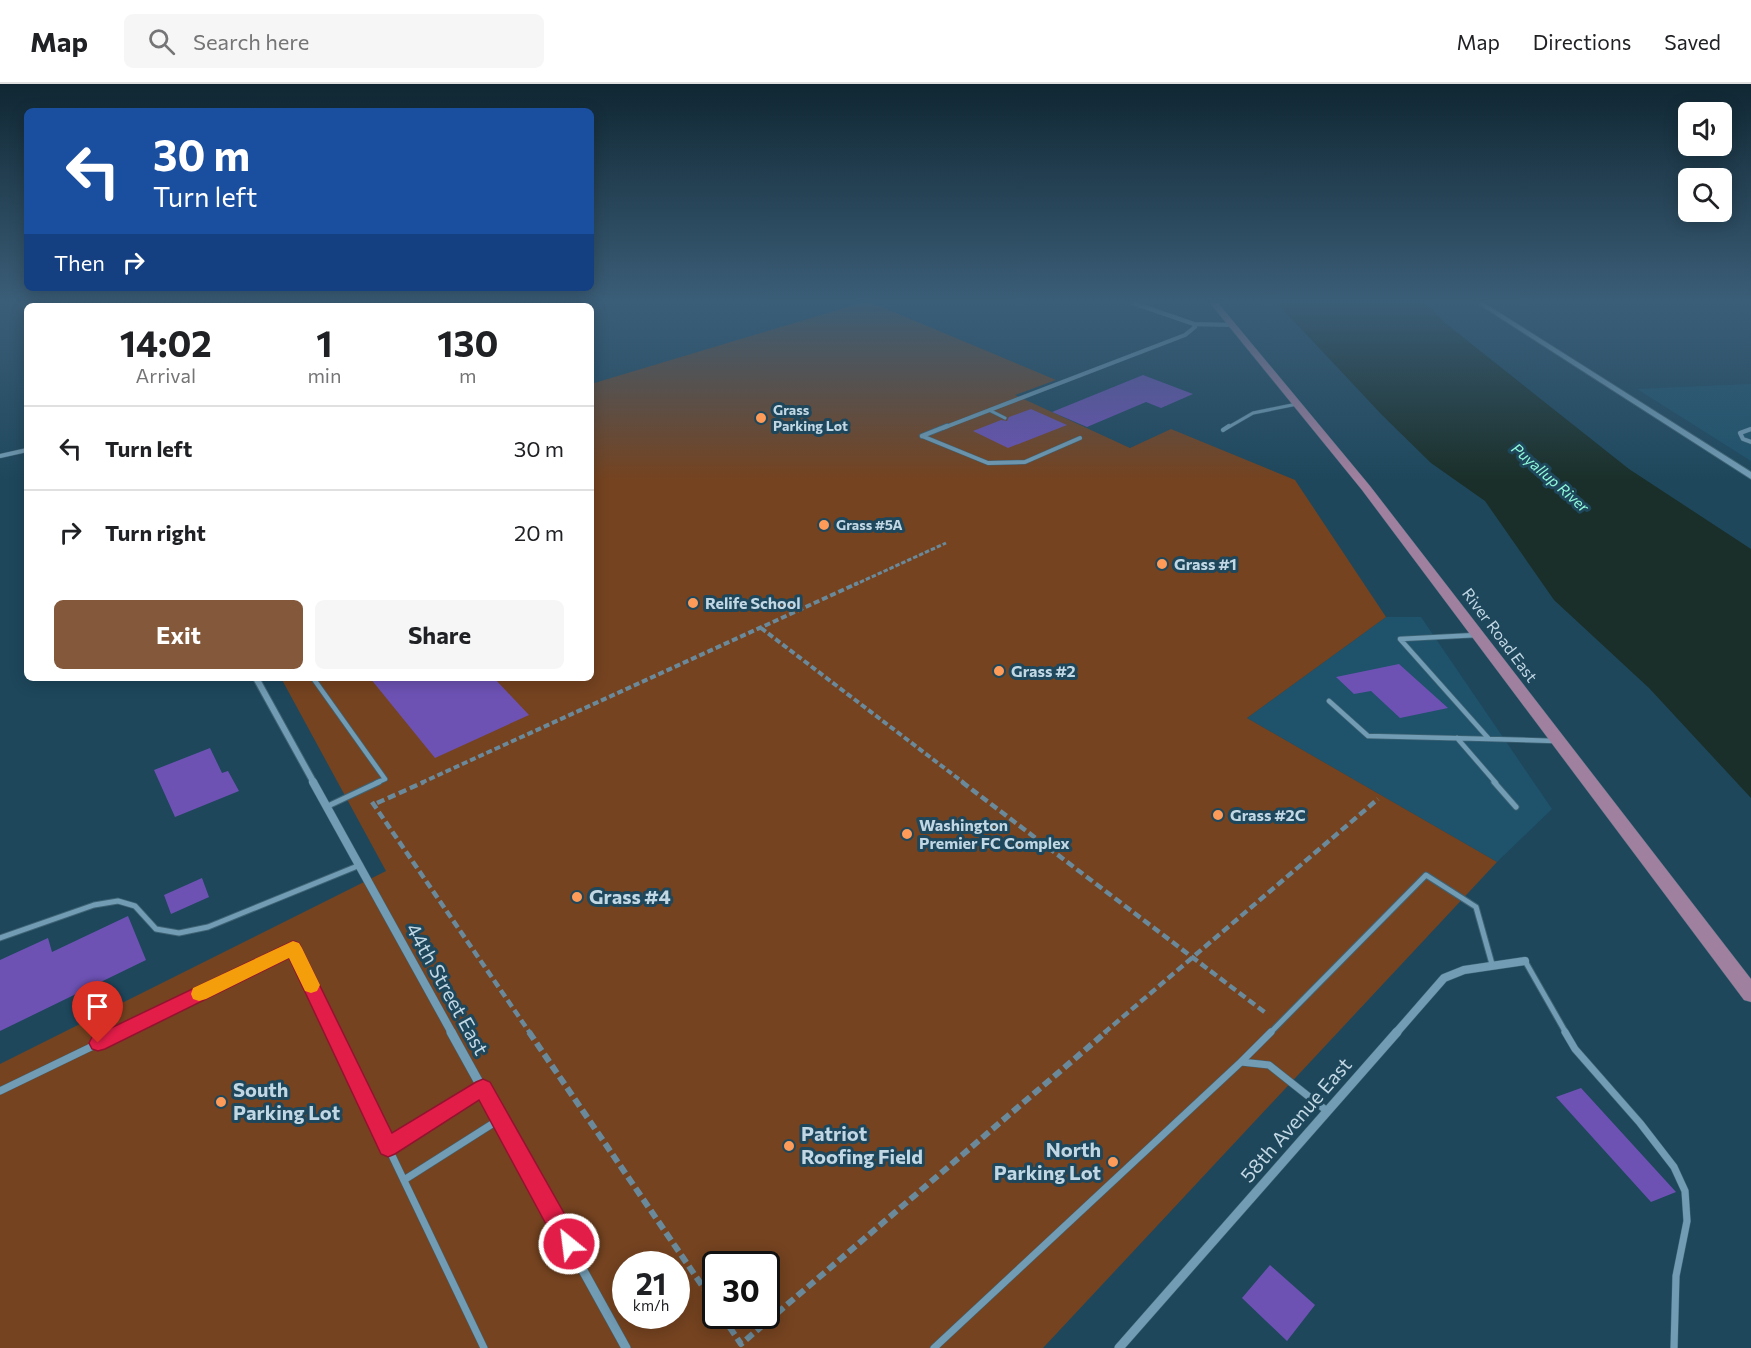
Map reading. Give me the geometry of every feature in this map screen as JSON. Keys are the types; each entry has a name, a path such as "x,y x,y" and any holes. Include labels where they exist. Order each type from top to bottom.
{"main road":[{"name":"River Road East","path":"1263,362 1366,488 1751,994"}],"street":[{"path":"922,436 1116,362"},
{"path":"1572,362 1751,476"},
{"name":"44th Street East","path":"258,681 626,1348"},
{"name":"58th Avenue East","path":"1119,1348 1444,978 1464,970 1492,964 1525,961"}],"lane":[{"path":"1223,429 1253,413 1297,404"},
{"path":"991,411 1005,418"},
{"path":"1751,429 1744,429 1740,434 1743,439 1751,442"},
{"path":"922,436 988,463 1025,462 1080,438"},
{"path":"0,456 24,451"},
{"path":"1478,635 1400,639 1489,739"},
{"path":"315,681 385,779 328,806"},
{"path":"1329,701 1368,736 1558,741"},
{"path":"1457,738 1516,807"},
{"path":"0,938 94,905 118,901 135,906 156,929 179,933 208,927 360,865"},
{"path":"934,1348 1242,1062 1426,875 1476,907 1492,964"},
{"path":"0,1091 293,948 484,1348"},
{"path":"1525,961 1575,1049 1640,1123 1674,1167 1685,1191 1687,1221 1676,1276 1674,1348"},
{"path":"1242,1062 1269,1065 1327,1111"},
{"path":"388,1147 483,1088"},
{"path":"404,1180 500,1119"}],"path":[{"path":"374,805 946,543"},
{"path":"761,628 1280,1023"},
{"path":"363,789 702,1285"},
{"path":"780,1311 1378,799"},
{"path":"731,1329 741,1344 759,1329"}],"shaded area":[{"name":"Washington Premier FC Complex","path":"664,362 1013,362 1056,380 1015,395 1130,448 1171,429 1295,480 1386,617 1247,718 1497,862 1043,1348 0,1348 0,1064 386,871 283,681 594,681 594,383"},
{"path":"1751,384 1751,461 1637,389"},
{"path":"1386,617 1421,617 1552,809 1497,862 1247,718"}],"water":[{"name":"Puyallup River","path":"1332,362 1494,362 1629,469 1751,549 1751,798 1649,688 1554,600 1485,501 1431,463"}],"building":[{"path":"1143,375 1193,394 1161,408 1146,402 1087,427 1052,412"},
{"path":"1031,409 1067,425 1008,448 973,431 1001,420 1007,421 1009,417"},
{"path":"1399,664 1448,708 1400,718 1371,691 1354,694 1336,677"},
{"path":"372,681 497,681 529,715 435,758"},
{"path":"210,748 222,773 228,771 239,791 175,817 154,770"},
{"path":"202,878 209,897 171,914 164,895"},
{"path":"128,916 146,960 0,1031 0,960 48,938 52,952"},
{"path":"1581,1088 1676,1192 1651,1202 1556,1097"},
{"path":"1270,1265 1315,1305 1287,1341 1242,1298"}],"slow traffic":[{"path":"199,994 293,948 311,985"}],"place":[{"name":"Grass Parking Lot","path":"761,418"},
{"name":"Grass #5A","path":"824,525"},
{"name":"Grass #1","path":"1162,564"},
{"name":"Relife School","path":"693,603"},
{"name":"Grass #2","path":"999,671"},
{"name":"Grass #2C","path":"1218,815"},
{"name":"Washington Premier FC Complex","path":"907,834"},
{"name":"Grass #4","path":"577,897"},
{"name":"South Parking Lot","path":"221,1102"},
{"name":"Patriot Roofing Field","path":"789,1146"},
{"name":"North Parking Lot","path":"1113,1162"}],"route":[{"path":"98,1043 293,948 388,1147 483,1088 569,1244"}]}
